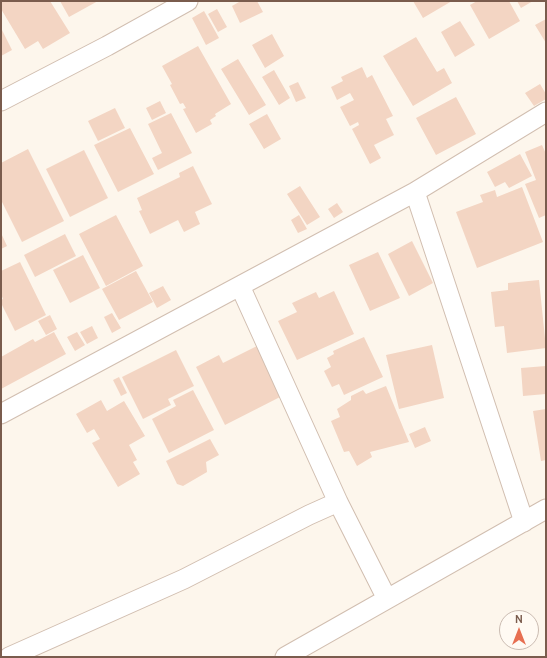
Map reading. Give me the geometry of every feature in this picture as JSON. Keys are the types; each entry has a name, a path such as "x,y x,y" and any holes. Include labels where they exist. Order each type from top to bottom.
{"street":[{"path":"1,101 107,46 188,1"},
{"path":"1,414 415,192 546,112"},
{"path":"415,192 524,522"},
{"path":"240,286 338,502 387,599"},
{"path":"9,657 184,579 309,515 338,502"},
{"path":"285,657 546,509"}],"building":[{"path":"1,1 50,1 70,33 43,49 38,41 25,49 1,9"},
{"path":"60,1 98,1 69,17"},
{"path":"239,1 257,1 263,12 240,23 232,6"},
{"path":"413,1 452,1 423,18"},
{"path":"477,1 509,1 520,21 489,39 470,5"},
{"path":"517,1 533,1 521,8"},
{"path":"217,9 227,27 218,32 208,14"},
{"path":"204,11 219,38 206,45 192,18"},
{"path":"546,19 546,43 535,25"},
{"path":"460,21 475,45 455,57 441,32"},
{"path":"1,28 12,50 1,56"},
{"path":"272,34 284,56 265,68 252,45"},
{"path":"416,37 437,72 444,68 452,83 413,106 383,56"},
{"path":"198,46 231,104 215,114 216,116 210,120 212,124 196,133 183,109 186,108 183,103 180,104 170,85 172,84 162,66"},
{"path":"238,59 266,105 249,115 221,69"},
{"path":"362,67 367,78 372,75 393,116 386,119 394,135 374,145 381,158 370,164 352,129 359,125 358,122 350,126 340,107 354,100 350,93 337,100 331,87 343,81 341,77"},
{"path":"274,70 290,98 279,105 262,77"},
{"path":"298,82 306,98 296,102 289,86"},
{"path":"540,84 546,94 546,99 534,106 525,93"},
{"path":"456,97 476,134 436,155 416,118"},
{"path":"160,101 166,113 152,120 146,108"},
{"path":"115,108 125,128 98,141 88,121"},
{"path":"171,113 192,153 158,170 152,158 162,153 148,124"},
{"path":"267,114 281,139 264,149 249,124"},
{"path":"130,128 154,174 118,192 94,145"},
{"path":"542,145 546,154 546,215 539,218 525,184 536,180 525,152"},
{"path":"28,149 64,221 22,242 1,200 1,163"},
{"path":"84,150 108,198 70,217 46,169"},
{"path":"520,154 532,176 509,188 505,182 495,187 487,172"},
{"path":"193,166 212,204 195,212 200,224 184,232 178,220 150,234 139,211 142,210 137,198 180,177 179,173"},
{"path":"300,186 320,217 307,225 287,194"},
{"path":"522,187 543,242 477,268 456,212 483,202 480,195 495,190 497,197"},
{"path":"337,203 343,212 334,218 328,209"},
{"path":"116,215 143,266 106,286 79,234"},
{"path":"299,215 307,229 298,233 291,220"},
{"path":"1,233 7,246 1,249"},
{"path":"65,234 76,256 35,277 24,255"},
{"path":"412,241 433,283 409,296 388,254"},
{"path":"378,252 400,298 370,311 349,265"},
{"path":"83,255 100,288 70,303 53,270"},
{"path":"20,262 46,315 15,331 1,303 1,300 3,299 1,294 1,271"},
{"path":"136,271 153,302 119,320 102,289"},
{"path":"539,280 546,348 507,353 504,326 495,327 491,292 508,290 508,283"},
{"path":"163,286 171,300 157,308 149,293"},
{"path":"334,291 354,334 297,360 278,321 297,312 292,303 316,292 319,298"},
{"path":"112,313 121,328 112,333 104,317"},
{"path":"50,315 57,329 46,335 38,321"},
{"path":"92,326 98,338 87,344 80,332"},
{"path":"54,332 66,354 1,389 1,357 33,339 35,342"},
{"path":"77,332 85,345 75,351 67,337"},
{"path":"364,337 383,377 344,395 339,384 332,387 324,371 331,367 327,358 334,354 333,351"},
{"path":"432,345 444,398 399,409 386,355"},
{"path":"257,346 282,396 225,425 196,367 219,355 223,363"},
{"path":"176,350 194,386 168,399 171,405 143,419 122,377"},
{"path":"546,366 546,394 523,396 521,368"},
{"path":"119,377 127,393 121,396 113,380"},
{"path":"386,386 409,442 370,452 372,457 357,466 349,451 344,452 331,421 340,417 337,409 351,400 351,396 363,390 366,394"},
{"path":"193,390 214,430 169,453 152,419 176,406 173,400"},
{"path":"101,400 107,411 124,401 145,436 129,445 137,460 133,462 140,474 118,487 92,443 100,439 94,429 87,433 76,414"},
{"path":"546,409 546,460 541,461 533,411"},
{"path":"425,427 431,441 415,448 409,434"},
{"path":"210,439 219,455 206,462 207,472 183,486 177,484 166,461"}]}
